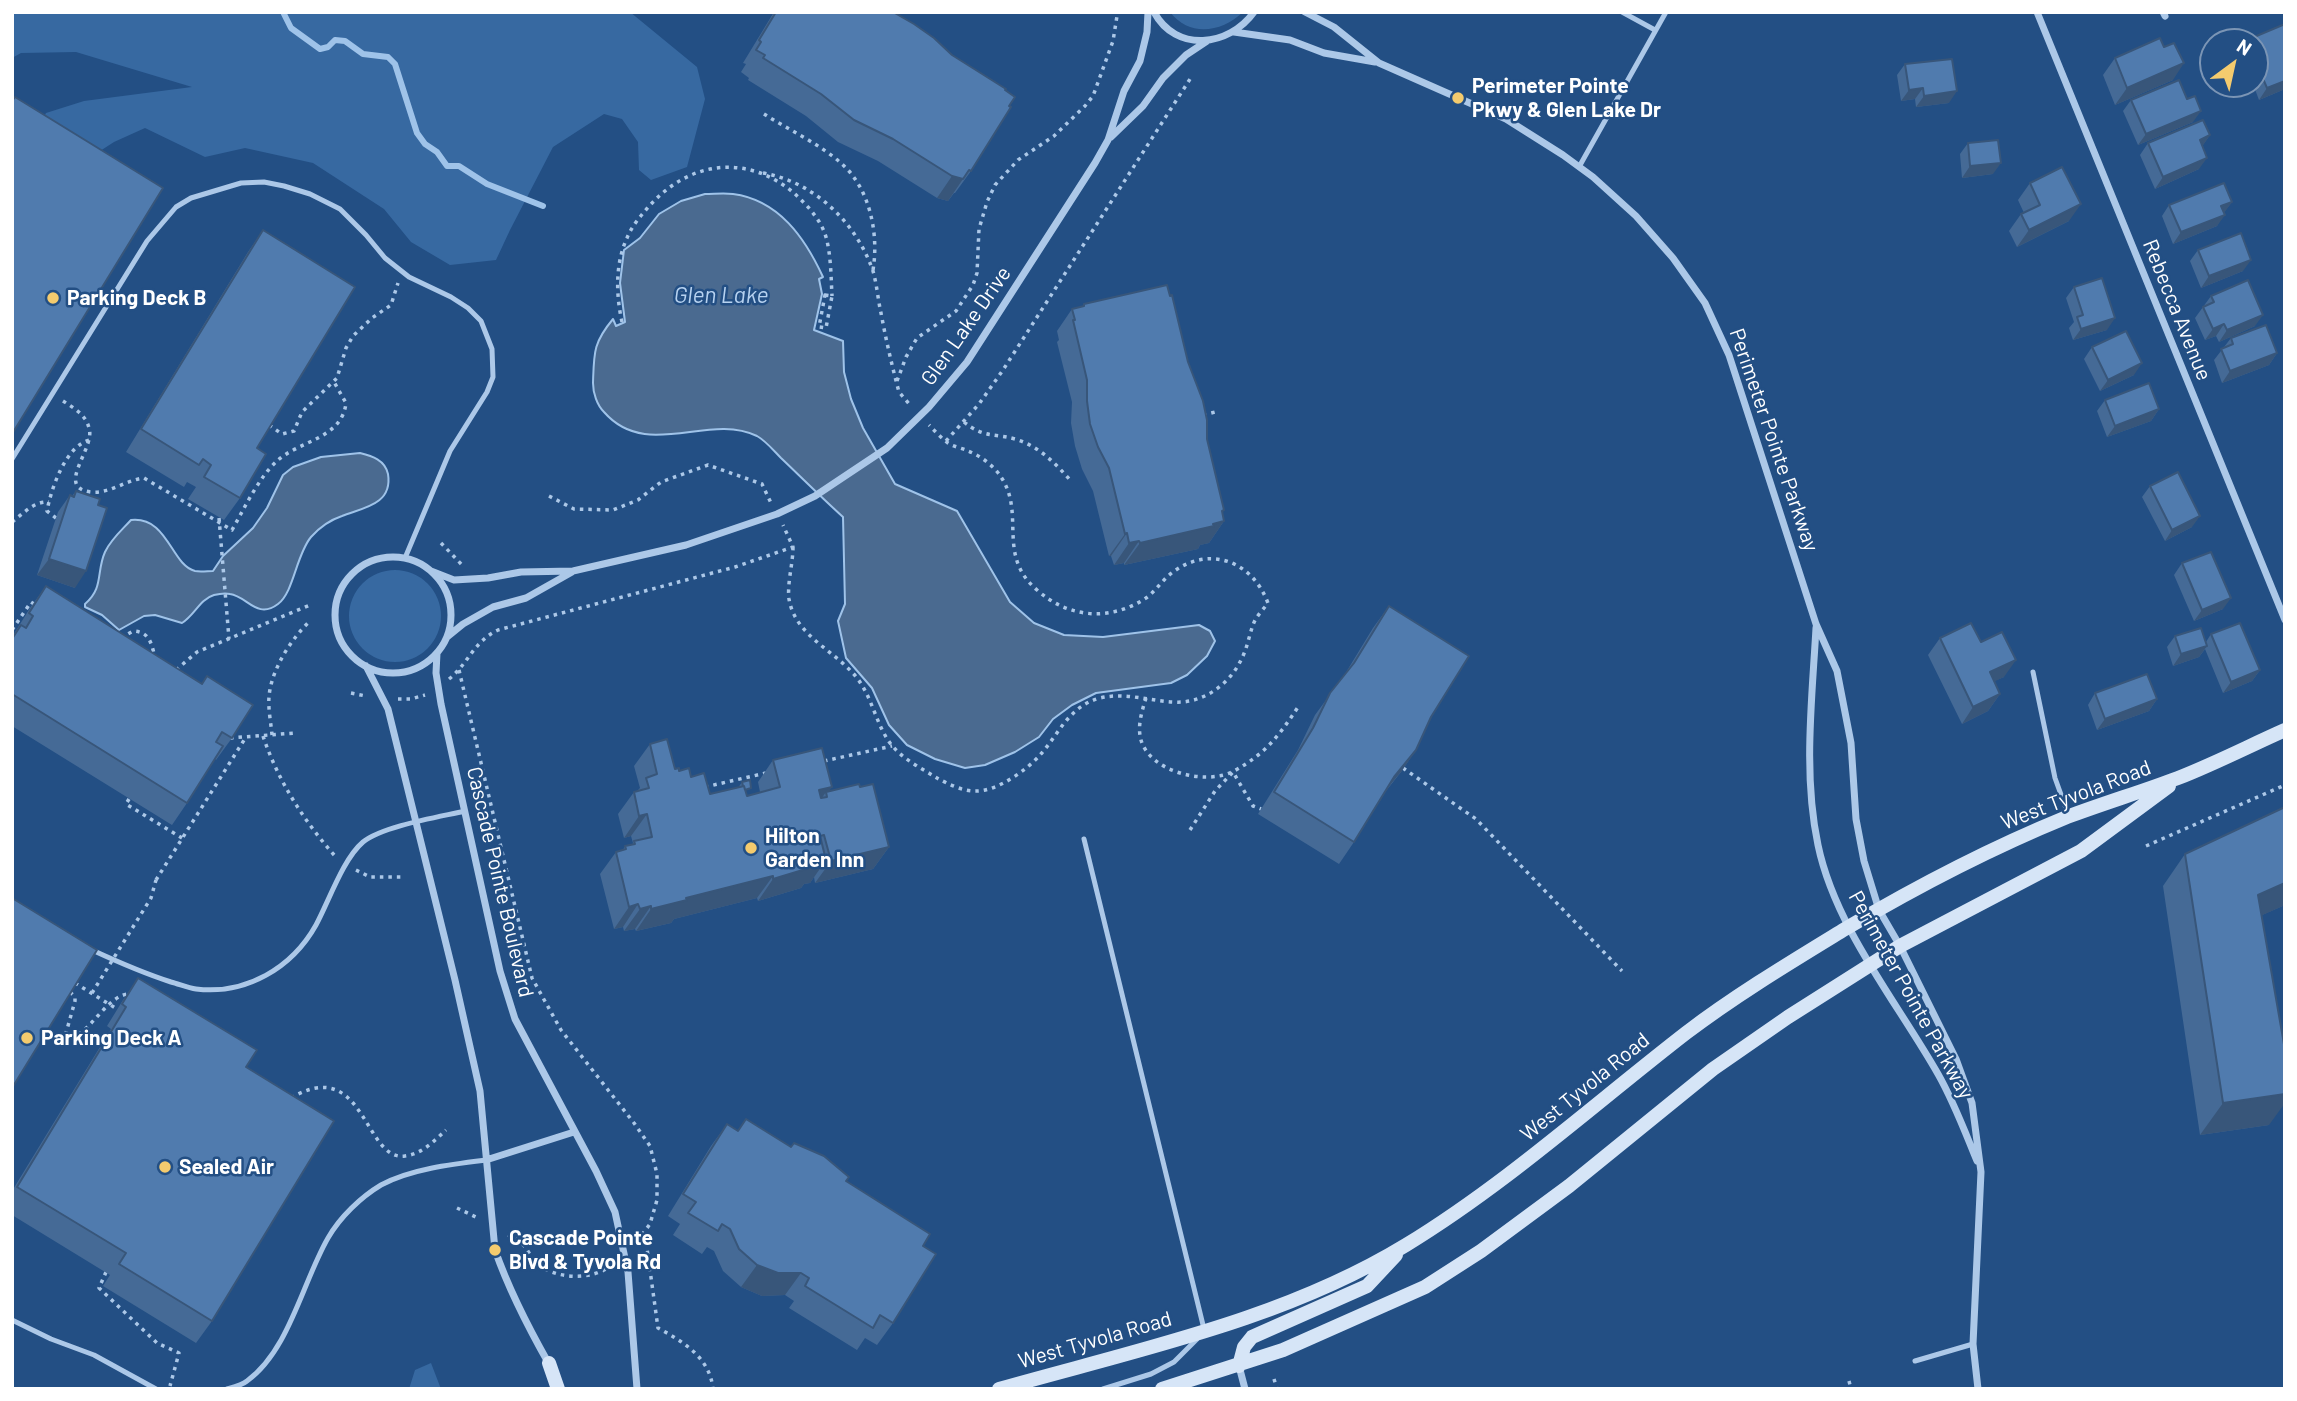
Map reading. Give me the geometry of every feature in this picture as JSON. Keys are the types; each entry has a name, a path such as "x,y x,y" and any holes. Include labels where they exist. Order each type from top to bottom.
{"main road":[{"name":"West Tyvola Road","path":"999,1389 1205,1331 1290,1301 1347,1277 1404,1247 1460,1210 1538,1152 1688,1032 1766,977 1879,909 1983,855 2069,817 2181,777 2285,730"},
{"name":"West Tyvola Road","path":"1162,1389 1283,1350 1425,1287 1459,1266 1569,1186 1713,1069 1900,946 2081,850 2181,777"},
{"path":"1239,1366 1244,1348 1252,1337 1367,1286 1404,1247"},
{"path":"549,1363 560,1389"}],"street":[{"name":"Glen Lake Drive","path":"431,571 454,580 522,572 573,571 686,545 796,507 887,448 919,417 967,362 1108,140 1124,91 1140,61 1147,32 1147,12"},
{"path":"1154,12 1157,19 1172,33 1189,40 1207,41 1225,37 1241,28 1254,12"},
{"name":"Perimeter Pointe Parkway","path":"1305,12 1334,27 1379,63"},
{"name":"Rebecca Avenue","path":"2038,12 2285,620"},
{"name":"Perimeter Pointe Parkway","path":"1234,32 1290,40 1324,52 1379,63 1506,120 1563,155 1636,216 1674,258 1705,303 1729,355 1816,624 1837,671 1851,743 1856,818 1864,861 1879,909 1956,1059 1972,1103 1981,1172 1973,1344 1978,1389"},
{"name":"Glen Lake Drive","path":"1108,140 1143,106 1163,78 1186,55 1207,41"},
{"path":"380,558 405,558 416,561 431,571 443,585 450,602 451,620 446,638 437,653 423,665 406,671 385,673 366,666 350,654 339,637 334,617 337,597 346,579 361,565 380,558"},
{"name":"Glen Lake Drive","path":"446,638 463,624 493,607 527,598 573,571"},
{"name":"Perimeter Pointe Parkway","path":"1816,624 1810,753 1813,817 1827,877 1849,927 1955,1106 1981,1172"},
{"name":"Cascade Pointe Boulevard","path":"437,653 436,673 441,704 500,971 515,1019 615,1212 632,1312 637,1389"},
{"path":"366,666 388,709 456,980 480,1091 495,1250 526,1323 549,1363"},
{"path":"486,1160 574,1132"},
{"path":"1239,1366 1245,1389"}],"lane":[{"path":"1622,12 1656,30"},
{"path":"1579,167 1665,12"},
{"path":"12,459 147,241 176,207 191,198 241,183 264,182 310,194 340,209 384,258 409,277 468,308 481,321 492,349 493,377 487,392 450,450 405,558"},
{"path":"2033,672 2055,778 2069,817"},
{"path":"86,947 135,970 194,989 213,990 255,981 276,970 307,941 354,852 370,837 465,811"},
{"path":"1084,839 1205,1331 1174,1362 1151,1374 1103,1389"},
{"path":"227,1389 245,1383 263,1367 290,1323 328,1238 351,1209 372,1191 392,1180 486,1160"},
{"path":"12,1320 51,1339 94,1355 156,1389"},
{"path":"1915,1361 1973,1344"}],"path":[{"path":"896,383 906,356 917,338 956,311 973,285 977,273 979,229 995,185 1018,160 1054,136 1093,96 1113,41 1117,16"},
{"path":"946,441 964,422 1003,370 1192,76"},
{"path":"764,114 830,155 850,172 873,221 876,242 873,272"},
{"path":"622,322 618,289 620,259 630,231 649,206 676,182 703,170 731,167 781,176 815,192 845,221 861,245 873,272 899,392 919,417 946,441 974,453 988,463 1003,480 1009,492 1014,554 1021,573 1033,587 1060,606 1087,613 1119,611 1146,598 1172,572 1198,561 1226,560 1242,567 1267,600 1253,625 1242,658 1226,681 1204,696 1189,702 1100,698 1071,714 1030,766 991,788 977,791 943,781 911,762 892,745 858,679 843,662 799,625 789,590 793,547"},
{"path":"763,173 784,185 807,205 826,238 832,296 826,328 819,327 825,295 832,296"},
{"path":"269,425 282,434 294,431 302,412 334,382 353,336 391,305 401,271"},
{"path":"52,394 81,414 90,429 90,440 75,474 78,486 83,490 98,492 144,478 232,530 275,462 317,441 340,418 346,403 334,382"},
{"path":"1194,418 1215,412"},
{"path":"964,422 983,435 1012,438 1037,448 1071,481"},
{"path":"56,518 47,511 69,454 79,443 90,440"},
{"path":"12,522 34,504 49,502"},
{"path":"219,520 229,639"},
{"path":"12,630 31,602 42,609"},
{"path":"171,671 176,670 197,652 310,605"},
{"path":"272,735 269,699 274,677 288,649 310,621"},
{"path":"116,645 127,633 133,631 145,634 150,638 158,664"},
{"path":"457,1208 523,1244 537,1264 565,1275 579,1276 599,1273 606,1269 645,1234 657,1200 657,1174 650,1146 561,1030 532,978 459,670"},
{"path":"1146,698 1139,726 1140,739 1152,757 1179,773 1199,779 1233,772"},
{"path":"1190,830 1215,790 1233,772 1270,746 1298,707"},
{"path":"230,738 295,733"},
{"path":"263,736 275,771 330,851 370,877 402,877"},
{"path":"92,993 151,898 156,880 246,737"},
{"path":"817,761 892,745"},
{"path":"1403,768 1476,819 1622,971"},
{"path":"696,789 775,771"},
{"path":"1233,772 1253,806 1261,809"},
{"path":"2146,846 2285,785"},
{"path":"129,799 126,804 183,838"},
{"path":"75,983 117,1009"},
{"path":"70,992 75,1001 66,1034 72,1038 81,1034 117,998 123,994 135,996"},
{"path":"289,1099 313,1088 323,1087 338,1091 359,1109 379,1143 393,1156 415,1154 425,1149 446,1130"},
{"path":"645,1234 658,1328 675,1337 703,1361 709,1371 713,1389"},
{"path":"106,1272 99,1287 157,1343 179,1353 169,1389"},
{"path":"1274,1379 1278,1389"},
{"path":"1849,1381 1851,1389"}],"shaded area":[{"path":"12,12 630,12 697,67 705,99 687,167 651,180 639,170 638,142 622,119 604,114 553,147 496,260 450,265 411,242 384,209 313,163 245,148 205,157 145,128 114,142 83,162 37,131 46,113 84,101 192,87 76,52 21,53 12,58"},
{"path":"1170,12 1243,12 1216,28 1196,29 1187,26"},
{"path":"395,570 412,574 427,584 437,599 441,616 437,633 427,648 412,658 395,662 378,658 363,648 353,633 349,616 353,599 363,584 378,574"},
{"path":"431,1363 441,1389 409,1389 415,1370"}],"water":[{"name":"Glen Lake","path":"705,194 733,194 764,204 789,223 799,235 823,277 819,279 822,294 814,330 843,341 844,372 851,399 863,428 895,484 957,511 1010,602 1034,623 1064,635 1103,637 1199,625 1210,631 1215,641 1207,656 1187,675 1171,683 1096,693 1072,705 1053,719 1039,737 1015,752 985,765 965,768 935,759 907,745 889,725 872,688 846,658 838,621 845,604 843,517 757,436 738,430 718,429 658,435 639,433 621,426 604,412 596,399 593,373 598,342 613,319 616,326 625,322 620,283 624,250 640,238 659,214 681,201"},
{"path":"360,453 373,457 384,465 388,474 386,493 374,504 333,520 314,534 302,553 288,591 278,604 271,608 258,608 236,596 218,594 205,600 182,623 155,615 144,616 119,630 102,615 85,607 95,592 107,547 131,520 153,525 187,567 195,571 213,571 223,556 253,528 267,508 283,475 293,467 321,457"}],"building":[{"path":"776,12 893,12 914,24 952,55 1015,97 971,171 969,170 963,179 952,176 893,139 854,120 821,94 763,58 765,55 756,50"},
{"path":"2285,24 2285,81 2269,87 2269,31"},
{"path":"2160,38 2164,47 2174,43 2184,63 2127,88 2115,58"},
{"path":"1952,59 1957,91 1924,96 1923,88 1909,90 1905,64"},
{"path":"2179,80 2187,99 2195,96 2201,111 2146,134 2131,100"},
{"name":"Parking Deck B","path":"15,97 163,188 12,434 12,101"},
{"path":"2203,120 2210,135 2200,140 2207,158 2163,177 2148,143"},
{"path":"1998,140 2001,163 1970,166 1968,143"},
{"path":"2062,167 2081,204 2029,230 2021,214 2040,205 2030,183"},
{"path":"2224,183 2232,202 2221,206 2225,215 2181,232 2169,205"},
{"path":"263,230 355,287 257,448 266,454 240,498 204,477 211,465 203,459 199,465 141,429"},
{"path":"2241,233 2251,260 2209,276 2198,250"},
{"path":"2102,278 2115,318 2081,329 2077,317 2083,315 2074,287"},
{"path":"2248,280 2263,315 2227,330 2224,324 2213,329 2203,307 2214,302 2211,296"},
{"path":"1167,285 1170,296 1172,295 1188,362 1203,401 1207,439 1224,510 1224,521 1213,524 1214,526 1140,543 1129,543 1109,468 1090,424 1087,380 1072,309"},
{"path":"2266,325 2277,353 2230,371 2221,349 2233,344 2231,338"},
{"path":"2126,331 2142,363 2108,380 2092,347"},
{"path":"2149,383 2159,409 2115,426 2105,400"},
{"path":"2178,472 2200,516 2172,530 2150,486"},
{"path":"76,491 100,499 98,505 107,508 86,571 49,559 70,495 74,497"},
{"path":"2211,552 2231,598 2202,610 2182,563"},
{"path":"46,586 202,684 207,676 253,705 232,738 222,732 216,742 223,746 187,803 12,694 12,639 21,625 26,628 33,616 29,613"},
{"path":"1389,606 1469,656 1431,717 1416,750 1394,777 1354,842 1274,792 1313,728 1330,693 1354,663"},
{"path":"1971,623 1981,642 2002,632 2016,660 1990,672 2000,694 1973,707 1940,638"},
{"path":"2240,623 2260,670 2231,682 2211,634"},
{"path":"2201,628 2207,646 2181,654 2175,636"},
{"path":"2147,674 2157,699 2105,719 2095,693"},
{"name":"Hilton Garden Inn","path":"667,739 675,769 679,768 679,771 689,768 691,777 704,773 710,794 744,786 747,796 780,787 773,760 822,748 832,787 819,790 821,798 827,797 826,792 859,784 860,787 873,784 889,847 831,861 824,835 820,836 826,860 816,863 816,866 651,909 651,906 640,909 638,904 629,907 616,852 635,844 634,841 652,837 647,814 639,816 634,792 649,788 646,778 657,774 650,744"},
{"path":"750,780 751,788 745,790 742,782"},
{"path":"2285,807 2285,883 2258,895 2285,1050 2285,1094 2223,1103 2185,854"},
{"name":"Parking Deck A","path":"12,898 97,950 12,1088"},
{"name":"Sealed Air","path":"138,978 257,1050 246,1067 334,1121 212,1321 119,1264 126,1253 17,1187 126,1007 122,1004"},
{"path":"746,1119 791,1147 794,1143 824,1156 849,1177 846,1181 930,1234 923,1246 936,1254 893,1323 880,1315 873,1328 805,1286 809,1278 801,1273 778,1273 757,1265 739,1249 730,1229 722,1224 718,1231 688,1213 696,1202 683,1194 727,1124 738,1131"}],"waterway":[{"path":"283,12 291,28 320,49 328,47 335,40 345,41 363,54 388,57 395,64 417,133 447,166 459,166 487,184 543,206"}],"place":[{"name":"Perimeter Pointe Pkwy & Glen Lake Dr","path":"1458,98"},
{"name":"Parking Deck B","path":"53,298"},
{"name":"Hilton Garden Inn","path":"751,848"},
{"name":"Parking Deck A","path":"27,1038"},
{"name":"Sealed Air","path":"165,1167"},
{"name":"Cascade Pointe Blvd & Tyvola Rd","path":"495,1250"}]}
